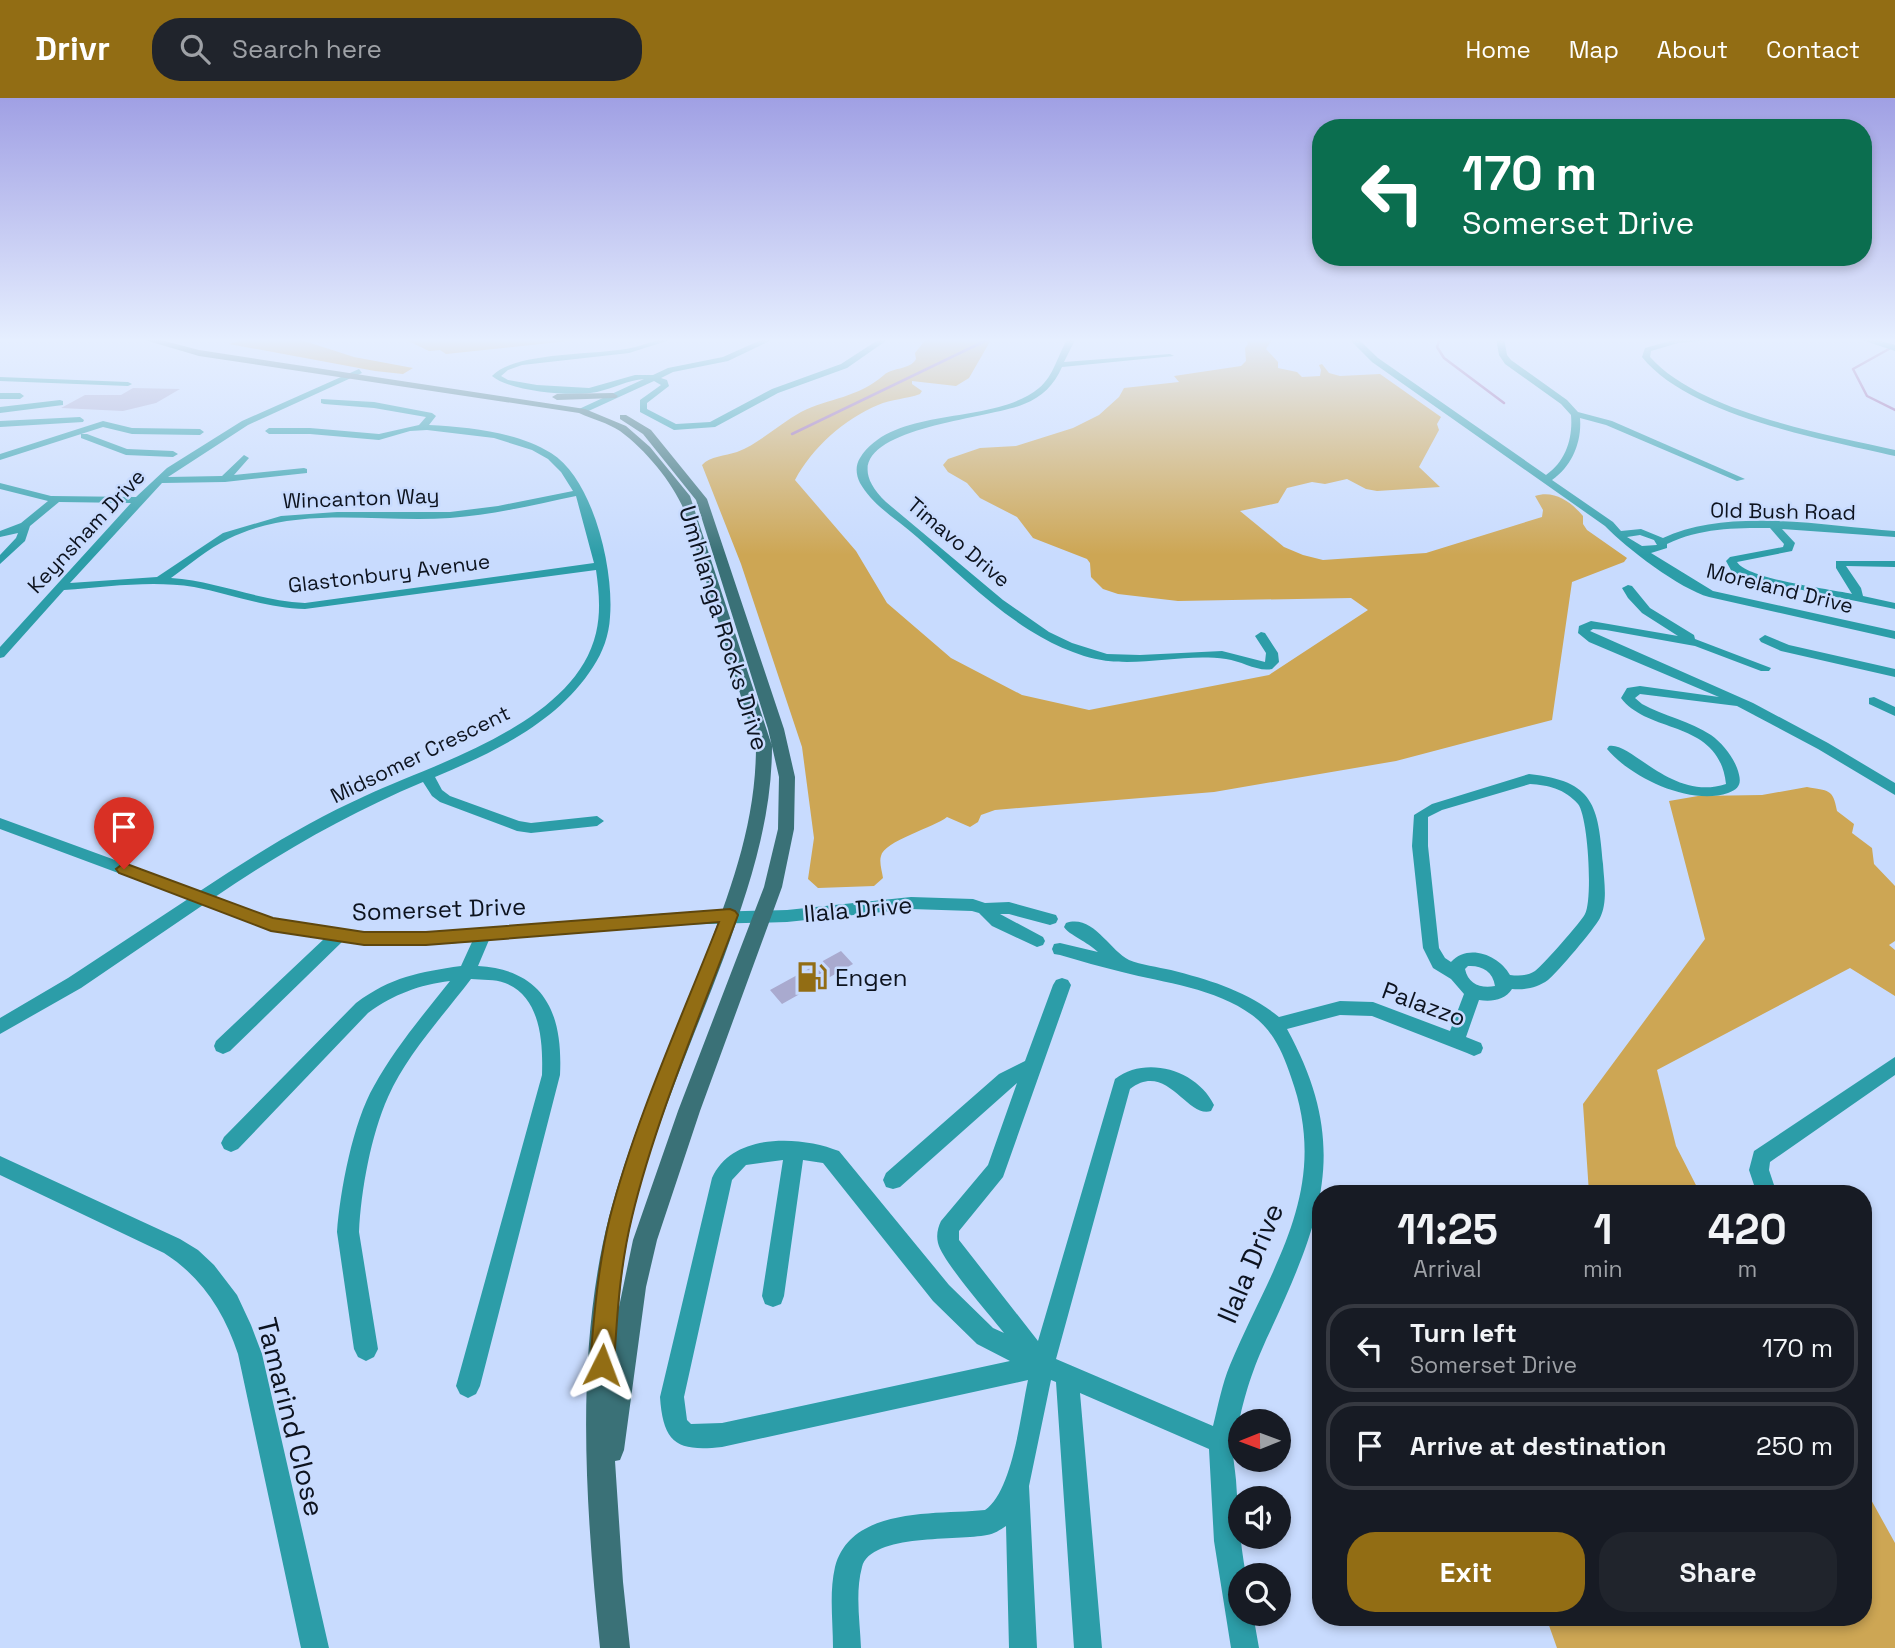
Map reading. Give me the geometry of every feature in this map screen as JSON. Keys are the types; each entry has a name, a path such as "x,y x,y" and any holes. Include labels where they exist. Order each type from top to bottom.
{"main road":[{"name":"Umhlanga Rocks Drive","path":"589,410 628,432 646,449 684,496 764,746 764,785 757,829 730,915 642,1148 621,1217 606,1296 599,1411 608,1582 615,1648"},
{"name":"Umhlanga Rocks Drive","path":"604,410 612,411 647,432 695,490 708,517 776,729 787,777 786,829 779,867 764,915 688,1111 645,1240 634,1287 604,1485"}],"street":[{"name":"Keynsham Drive","path":"0,654 159,480 226,433 274,410"},
{"path":"391,410 432,416 422,428"},
{"path":"644,410 674,427 707,426 737,410"},
{"name":"Timavo Drive","path":"990,410 903,432 881,442 866,456 861,465 864,483 1003,604 1055,639 1082,652 1135,660 1222,655 1269,666 1273,662 1273,656 1261,636"},
{"name":"Moreland Drive","path":"1446,410 1625,535 1635,547 1663,564 1683,582 1727,600 1895,635"},
{"path":"1570,410 1609,423 1740,480"},
{"path":"1737,410 1895,453"},
{"path":"1545,480 1559,471 1566,461 1576,427 1575,414"},
{"path":"0,424 80,420"},
{"path":"0,457 104,423 132,431 200,432"},
{"name":"Midsomer Crescent","path":"0,1027 76,984 200,898 323,822 466,758 524,726 559,699 581,675 604,634 604,591 591,523 577,492 556,459 532,445 500,436 422,428 376,437 269,431"},
{"path":"109,447 132,431"},
{"path":"84,436 126,452 173,454"},
{"path":"225,480 244,458"},
{"path":"159,480 225,480 304,471"},
{"path":"0,486 29,495 57,499 139,500"},
{"name":"Wincanton Way","path":"161,580 227,536 275,520 312,515 458,514 577,492"},
{"path":"0,534 25,527 57,499"},
{"path":"0,561 21,539 25,527"},
{"path":"1774,527 1790,543 1788,549 1734,559 1731,561 1736,570 1754,577 1895,606"},
{"name":"Old Bush Road","path":"1635,547 1665,542 1703,528 1774,527 1895,534"},
{"path":"1625,535 1647,534 1665,542 1663,564"},
{"path":"1858,598 1857,588 1840,568 1840,563 1895,564"},
{"name":"Glastonbury Avenue","path":"61,587 161,580 196,584 272,604 305,606 599,566"},
{"path":"1628,588 1645,608 1698,643"},
{"path":"1765,667 1698,643 1606,626 1591,625 1583,629 1584,633 1593,639 1690,677 1832,748 1895,790"},
{"path":"1765,639 1779,646 1895,673"},
{"path":"1614,749 1638,769 1662,781 1694,790 1727,790 1733,786 1731,770 1722,752 1684,725 1631,703 1629,694 1651,690 1748,706"},
{"path":"1874,701 1895,712"},
{"path":"427,776 437,793 445,799 517,826 542,828 597,821"},
{"path":"1456,974 1458,964 1477,959 1498,970 1504,986 1496,993 1474,991 1462,984 1456,974 1439,962 1431,948 1420,846 1421,815 1437,807 1529,779 1550,780 1577,794 1589,810 1594,849 1596,906 1593,916 1542,975 1525,983 1504,981"},
{"name":"Somerset Drive","path":"0,823 271,924 338,936 391,939 483,935 730,915"},
{"name":"Ilala Drive","path":"730,915 787,916 911,903 973,905 985,909 1009,908 1050,919"},
{"name":"Ilala Drive","path":"985,909 998,922 1037,941"},
{"name":"Ilala Drive","path":"1072,928 1092,936 1126,967"},
{"path":"366,1349 348,1232 349,1214 371,1111 404,1053 470,966 483,935"},
{"path":"223,1046 338,936"},
{"name":"Ilala Drive","path":"1060,949 1212,987 1258,1009 1276,1025 1299,1071 1312,1122 1314,1163 1308,1208 1288,1267 1240,1369 1221,1441 1227,1541 1245,1648"},
{"path":"231,1143 362,1008 377,997 416,979 470,966 511,978 520,984 546,1018 553,1045 551,1075 468,1387"},
{"path":"1043,1365 953,1251 948,1228 996,1170 1062,985"},
{"name":"Palazzo","path":"1276,1025 1340,1008 1373,1009 1465,1044 1474,991"},
{"path":"1763,1185 1759,1170 1761,1157 1895,1065"},
{"path":"893,1180 1006,1080 1032,1067"},
{"path":"1023,1648 1017,1485 1043,1365 1122,1086 1136,1076 1158,1076 1182,1084 1204,1105"},
{"path":"773,1296 794,1152"},
{"path":"1043,1365 722,1435 692,1437 680,1433 673,1421 671,1397 722,1178 727,1168 751,1154 824,1153 832,1157 941,1293 985,1336 1043,1365 1221,1441"},
{"name":"Tamarind Close","path":"0,1165 172,1245 190,1257 206,1273 229,1303 250,1354 315,1648"},
{"path":"1068,1376 1088,1648"},
{"path":"846,1648 848,1572 856,1548 869,1538 896,1532 989,1522 1002,1514 1017,1485"}],"shaded area":[{"path":"866,410 830,436 810,457 795,480 856,551 887,603 951,658 1022,695 1089,710 1269,675 1368,610 1351,598 1178,601 1118,594 1103,589 1091,577 1087,559 1033,538 1017,517 980,498 967,483 948,472 943,465 948,459 980,448 1016,446 1073,428 1104,410 1432,410 1441,417 1437,424 1439,430 1419,467 1440,487 1377,491 1366,489 1347,479 1325,484 1312,482 1287,488 1278,503 1240,511 1284,547 1323,560 1426,553 1542,517 1543,510 1535,496 1549,494 1573,506 1583,516 1583,524 1587,530 1627,558 1624,562 1572,582 1552,720 1396,761 1214,792 995,810 981,815 978,822 970,827 947,817 884,850 880,861 883,878 874,886 818,888 808,879 814,838 802,747 741,564 702,465 762,439 801,412"},
{"path":"1807,787 1825,790 1834,798 1837,811 1854,824 1852,833 1872,848 1874,864 1895,886 1895,941 1889,945 1895,950 1895,996 1850,968 1657,1070 1676,1146 1696,1185 1588,1185 1583,1104 1705,939 1669,801 1698,796 1762,795"},
{"path":"1872,1501 1895,1543 1895,1648 1557,1648 1549,1626 1872,1626"}],"building":[{"name":"Engen","path":"841,951 853,964 782,1004 770,990"}],"waterway":[{"path":"792,434 841,410"}],"place":[{"name":"Engen","path":"812,977"}],"route":[{"path":"124,869 271,924 364,939 426,939 730,915 642,1148 621,1217 608,1280 602,1365"}]}
